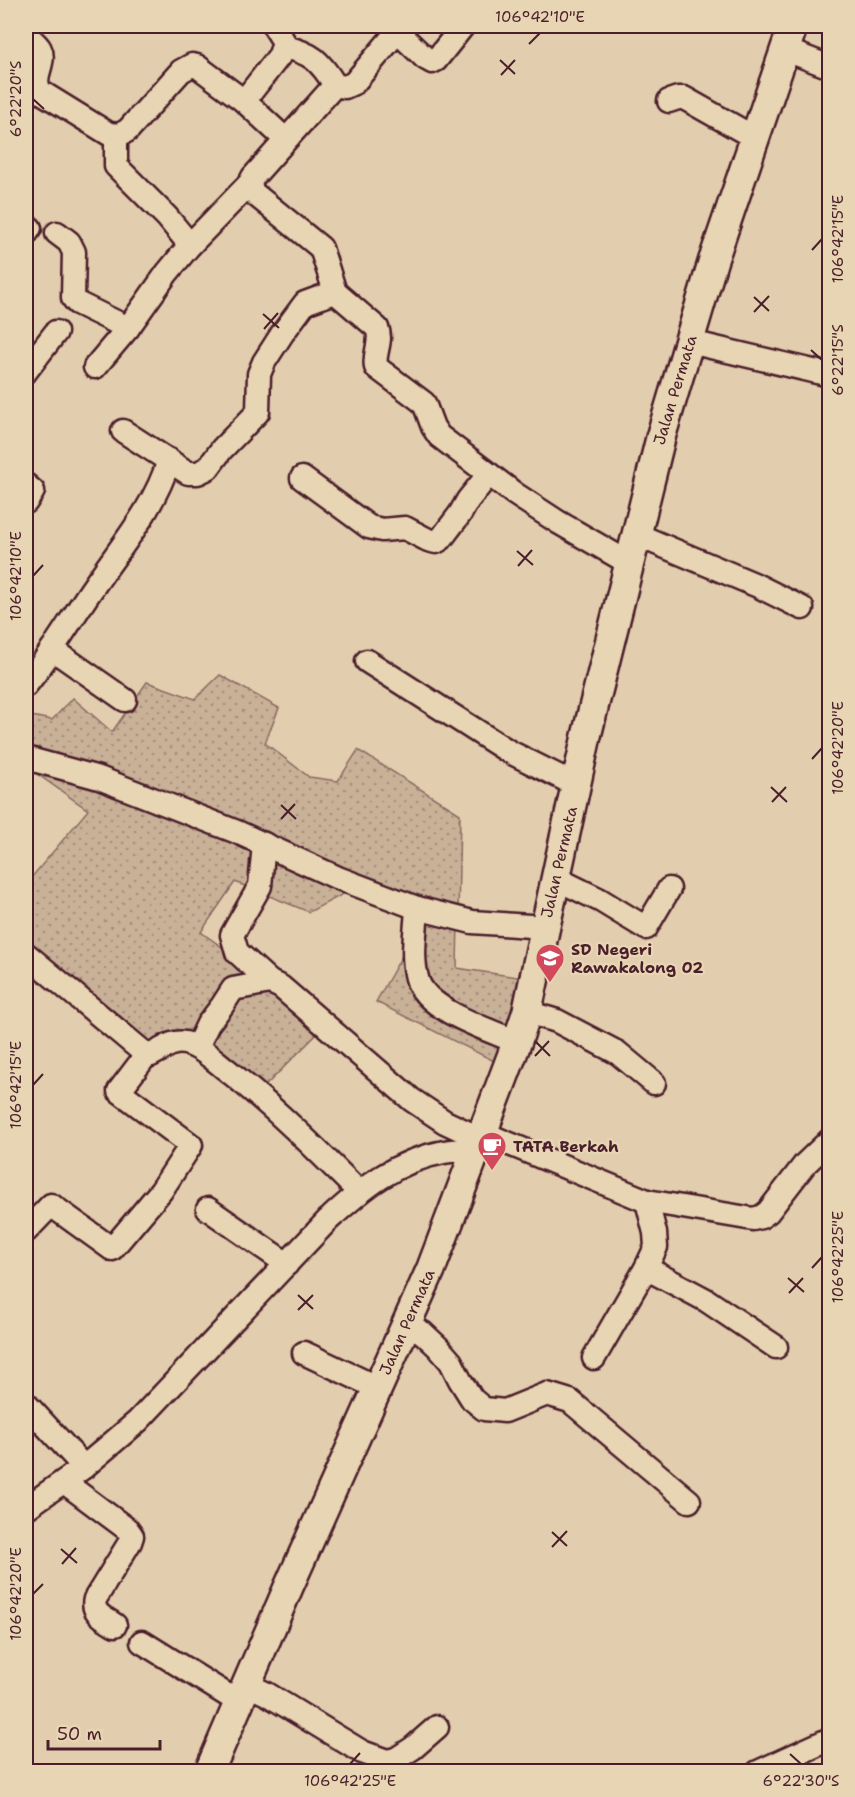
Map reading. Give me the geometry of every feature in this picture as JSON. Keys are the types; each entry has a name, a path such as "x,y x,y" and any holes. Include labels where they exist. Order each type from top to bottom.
{"main road":[{"name":"Jalan Permata","path":"209,1772 289,1586 431,1269 522,1027 628,563 661,436 713,261 790,38"}],"street":[{"path":"244,101 284,47 284,42 274,26"},
{"path":"284,47 314,57 323,66 335,85 345,87 354,83 396,33 432,62 463,26"},
{"path":"26,35 41,50 42,56 36,82 41,92 109,134 123,134 128,130 181,71 192,65 197,66 244,101 285,139"},
{"path":"790,38 830,67"},
{"path":"95,367 128,328 166,273 250,183 285,139 335,85"},
{"path":"669,101 684,98 755,138"},
{"path":"116,135 116,166 167,217 190,245"},
{"path":"250,183 252,192 321,248 335,292 377,328 380,340 374,363 376,367 420,398 427,409 435,432 489,474 558,522 628,563"},
{"path":"26,225 30,228 26,234"},
{"path":"57,233 69,242 74,252 73,298 77,303 128,328"},
{"path":"123,431 188,473 198,473 208,468 222,448 258,412 259,374 282,334 305,303 335,292"},
{"path":"26,371 56,332"},
{"path":"690,342 830,375"},
{"path":"26,685 42,665 145,512 169,460"},
{"path":"302,478 369,527 382,530 405,528 436,542 441,539 489,474"},
{"path":"26,485 33,491 26,502"},
{"path":"635,534 756,585 802,608"},
{"path":"52,649 126,700"},
{"path":"367,662 508,751 576,785"},
{"path":"26,758 99,778 226,828 338,878 426,910 472,922 545,927"},
{"path":"197,1047 208,1024 232,988 237,952 232,935 260,886 264,844"},
{"path":"555,878 600,900 646,928 669,889"},
{"path":"426,910 431,974 437,984 459,1001 522,1027 557,1021 618,1053 654,1083"},
{"path":"237,952 412,1100 445,1122 480,1141 647,1201 753,1219 761,1217 768,1212 805,1164 830,1140"},
{"path":"26,954 147,1054 151,1055 168,1045 183,1042 197,1047 263,1098 359,1192"},
{"path":"232,988 270,982"},
{"path":"26,1231 51,1205 112,1249 161,1191 191,1145 119,1091 147,1054"},
{"path":"26,1508 84,1467 138,1421 328,1220 359,1192 386,1173 406,1164 480,1141"},
{"path":"594,1358 656,1247 647,1201"},
{"path":"208,1209 287,1264"},
{"path":"646,1268 706,1300 776,1347"},
{"path":"407,1324 423,1333 438,1347 451,1362 472,1399 484,1409 505,1411 547,1394 570,1401 688,1501"},
{"path":"304,1353 378,1388"},
{"path":"26,1404 84,1467"},
{"path":"64,1482 127,1529 132,1536 93,1605 101,1616 115,1625"},
{"path":"142,1642 244,1694 267,1694 362,1752 387,1761 396,1759 413,1748 437,1727"},
{"path":"764,1770 830,1739"}],"shaded area":[{"path":"220,675 279,708 265,743 309,777 338,781 358,750 460,814 457,968 531,979 504,1066 376,1002 418,927 394,905 349,891 309,912 235,882 201,932 328,1023 263,1088 199,1041 156,1061 26,948 26,884 88,810 26,766 26,715 52,720 73,698 112,732 147,682 195,699"}],"place":[{"name":"SD Negeri Rawakalong 02","path":"550,984"},
{"name":"TATA Berkah","path":"492,1172"}]}
